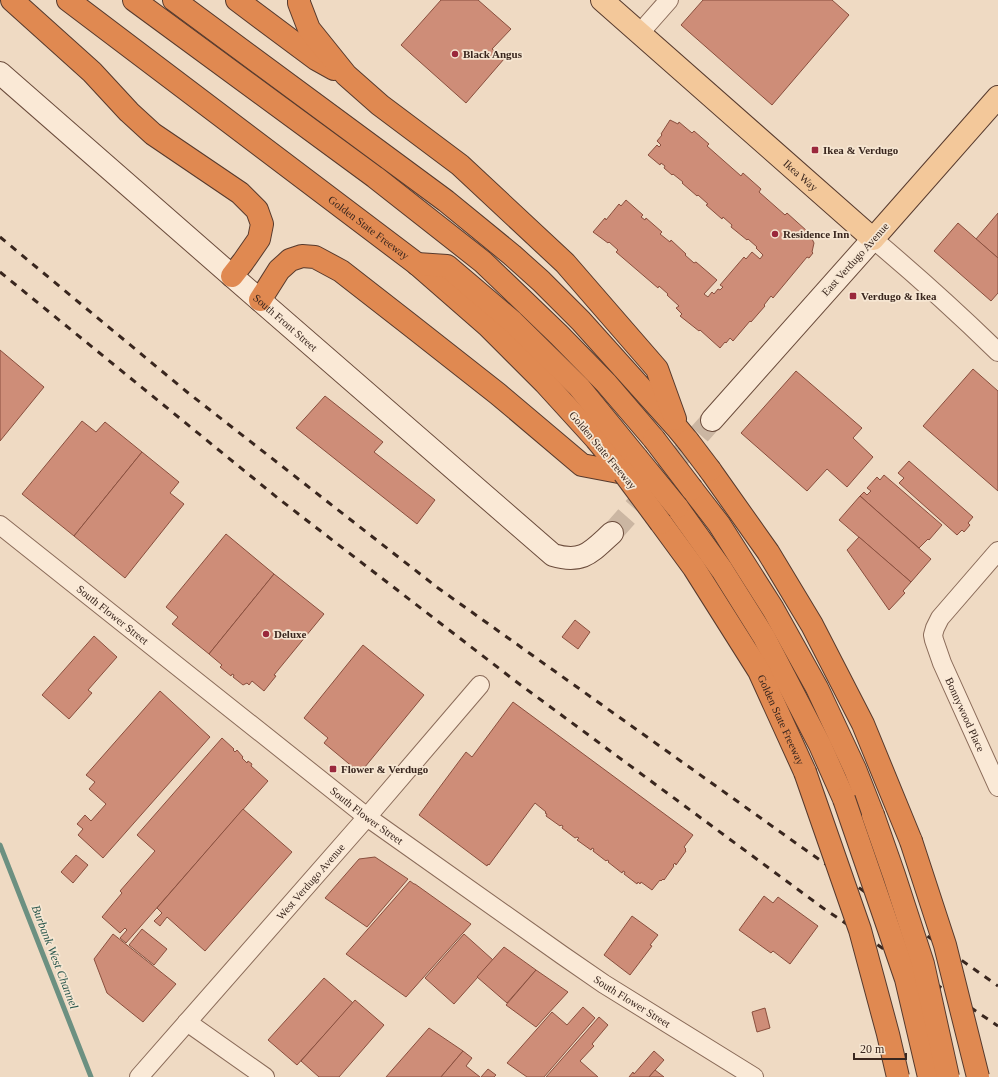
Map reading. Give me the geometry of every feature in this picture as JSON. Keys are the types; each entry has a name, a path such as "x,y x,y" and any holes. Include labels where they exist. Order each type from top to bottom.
{"highway":[{"path":"12,0 92,72 129,112 153,134 240,193 257,210 262,224 259,239 244,262 232,276"},
{"name":"Golden State Freeway","path":"68,0 417,264 488,326 540,378 596,439 630,466 662,523 694,568 759,671 806,772 860,930 898,1077"},
{"path":"134,0 375,177 483,262 559,334 606,383 654,439 719,524 773,609 817,688 855,768 894,875 923,964 948,1077"},
{"path":"174,0 446,201 512,255 541,281 581,321 674,422 710,470 768,552 812,625 863,724 911,841 945,945 978,1077"},
{"path":"237,0 316,60 346,76"},
{"path":"299,0 309,29 346,76 380,105 460,165 565,263 657,369 674,422"},
{"path":"260,300 279,270 290,260 302,256 315,257 341,271 445,352 498,394 582,465 630,466 677,507 722,570 764,637 820,745 844,799 906,979 929,1077"}],"main road":[{"name":"Ikea Way","path":"602,0 873,239"},
{"name":"South Front Street","path":"0,73 553,555 564,558 577,558 589,554 612,533"},
{"name":"East Verdugo Avenue","path":"712,420 998,97"}],"street":[{"path":"639,34 669,0"},
{"name":"Ikea Way","path":"873,239 948,305 998,352"},
{"name":"South Flower Street","path":"0,525 367,817 562,956 604,984 754,1077"},
{"name":"Bonnywood Place","path":"998,551 940,618 934,628 933,635 942,663 998,787"},
{"name":"West Verdugo Avenue","path":"138,1077 367,817 480,685"},
{"path":"187,1022 265,1077"}],"building":[{"name":"Black Angus","path":"441,0 478,0 511,29 492,49 504,59 466,103 401,45"},
{"path":"703,0 832,0 849,15 772,105 681,25"},
{"name":"Residence Inn","path":"670,120 678,124 679,122 692,133 694,131 709,144 707,146 741,176 743,173 761,189 759,192 785,215 787,213 807,231 808,230 812,233 810,235 814,243 813,253 809,258 807,257 773,298 771,296 764,305 765,306 733,341 730,338 720,348 700,330 699,331 680,316 682,314 676,308 679,306 667,295 668,294 659,286 658,288 616,252 618,250 609,242 608,243 593,232 605,218 606,220 619,204 621,206 626,200 643,215 641,217 645,220 646,218 662,232 660,234 670,242 671,240 694,263 696,262 717,280 704,294 708,297 712,292 714,294 718,289 720,290 723,287 720,285 744,257 746,259 752,252 760,259 763,255 748,239 747,240 731,227 732,225 723,217 722,219 706,205 708,204 698,195 697,196 682,183 683,182 664,168 665,166 661,163 660,165 648,155 657,145 659,147 661,145 657,141"},
{"path":"998,213 998,258 976,239"},
{"path":"958,223 998,258 998,293 991,301 934,251"},
{"path":"0,350 44,387 0,441"},
{"path":"973,369 998,391 998,491 923,426"},
{"path":"796,371 862,428 853,438 873,457 847,487 827,469 807,491 741,433"},
{"path":"325,396 383,442 374,452 435,500 417,524 296,428"},
{"path":"82,421 96,432 105,422 142,452 74,536 22,494"},
{"path":"142,452 179,482 170,493 184,504 125,578 74,536"},
{"path":"909,461 973,517 968,523 970,525 964,532 962,530 957,535 899,483 904,478 898,473"},
{"path":"884,475 942,525 929,540 928,539 919,548 860,496 864,492 867,495 871,491 867,488 877,477 880,480"},
{"path":"860,496 931,559 911,582 839,520"},
{"path":"226,534 274,574 209,654 172,624 178,617 166,607"},
{"path":"859,537 911,582 903,591 905,593 889,610 847,550"},
{"name":"Deluxe","path":"274,574 324,614 274,675 276,676 264,691 252,681 249,685 247,683 243,685 233,677 234,675 232,674 231,676 220,667 222,665 209,654"},
{"path":"575,620 590,632 578,649 562,637"},
{"path":"94,636 117,657 88,690 92,693 69,719 42,695"},
{"path":"363,645 424,695 360,773 324,743 328,738 304,718"},
{"path":"160,691 210,737 103,858 78,835 83,829 77,824 85,815 91,821 106,804 89,789 95,782 86,775"},
{"path":"513,702 693,835 684,847 686,851 676,865 675,863 664,880 660,880 652,890 641,882 640,884 638,882 637,884 624,874 625,872 623,871 622,873 608,862 609,861 606,861 593,851 594,849 592,848 591,850 577,840 579,838 575,838 562,828 563,826 560,826 546,816 546,812 535,803 487,866 419,815 466,752 472,757"},
{"path":"222,738 234,749 233,750 235,752 237,750 247,763 248,761 252,764 251,766 268,781 126,943 120,938 127,930 125,928 120,933 102,917 122,893 120,891 155,851 137,835"},
{"path":"243,809 292,852 205,951 167,917 160,926 154,921 162,913 157,908"},
{"path":"76,855 88,865 73,883 61,872"},
{"path":"375,857 408,879 367,927 325,898 359,859"},
{"path":"410,881 471,924 406,997 346,954"},
{"path":"764,896 773,903 778,897 818,926 790,964 773,951 771,953 739,930"},
{"path":"632,916 658,935 650,945 652,946 630,975 604,955"},
{"path":"142,929 167,949 154,965 129,945"},
{"path":"113,934 176,984 143,1022 107,993 94,959"},
{"path":"464,934 493,960 454,1004 425,978"},
{"path":"504,947 536,970 507,1003 477,977"},
{"path":"536,970 568,992 536,1027 506,1005"},
{"path":"324,978 353,1003 297,1065 268,1040"},
{"path":"355,1000 384,1025 339,1077 319,1077 301,1061"},
{"path":"583,1007 595,1018 544,1077 527,1077 507,1063 552,1012 567,1025"},
{"path":"765,1008 770,1028 757,1032 752,1012"},
{"path":"599,1017 608,1025 592,1044 594,1046 580,1061 598,1077 546,1077"},
{"path":"429,1028 463,1051 441,1077 386,1077"},
{"path":"463,1051 472,1058 466,1066 480,1077 441,1077"},
{"path":"654,1051 664,1060 649,1077 629,1077 633,1072 634,1074"},
{"path":"488,1069 496,1075 494,1077 481,1077"},
{"path":"655,1070 664,1077 649,1077"}],"waterway":[{"name":"Burbank West Channel","path":"0,845 91,1077"}],"tunnel":[{"path":"612,533 712,420"}],"railway":[{"path":"0,237 187,392 438,588 998,986"},
{"path":"0,272 279,499 518,683 823,908 998,1026"}],"place":[{"name":"Black Angus","path":"455,54"},
{"name":"Ikea & Verdugo","path":"815,150"},
{"name":"Residence Inn","path":"775,234"},
{"name":"Verdugo & Ikea","path":"853,296"},
{"name":"Deluxe","path":"266,634"},
{"name":"Flower & Verdugo","path":"333,769"}]}
